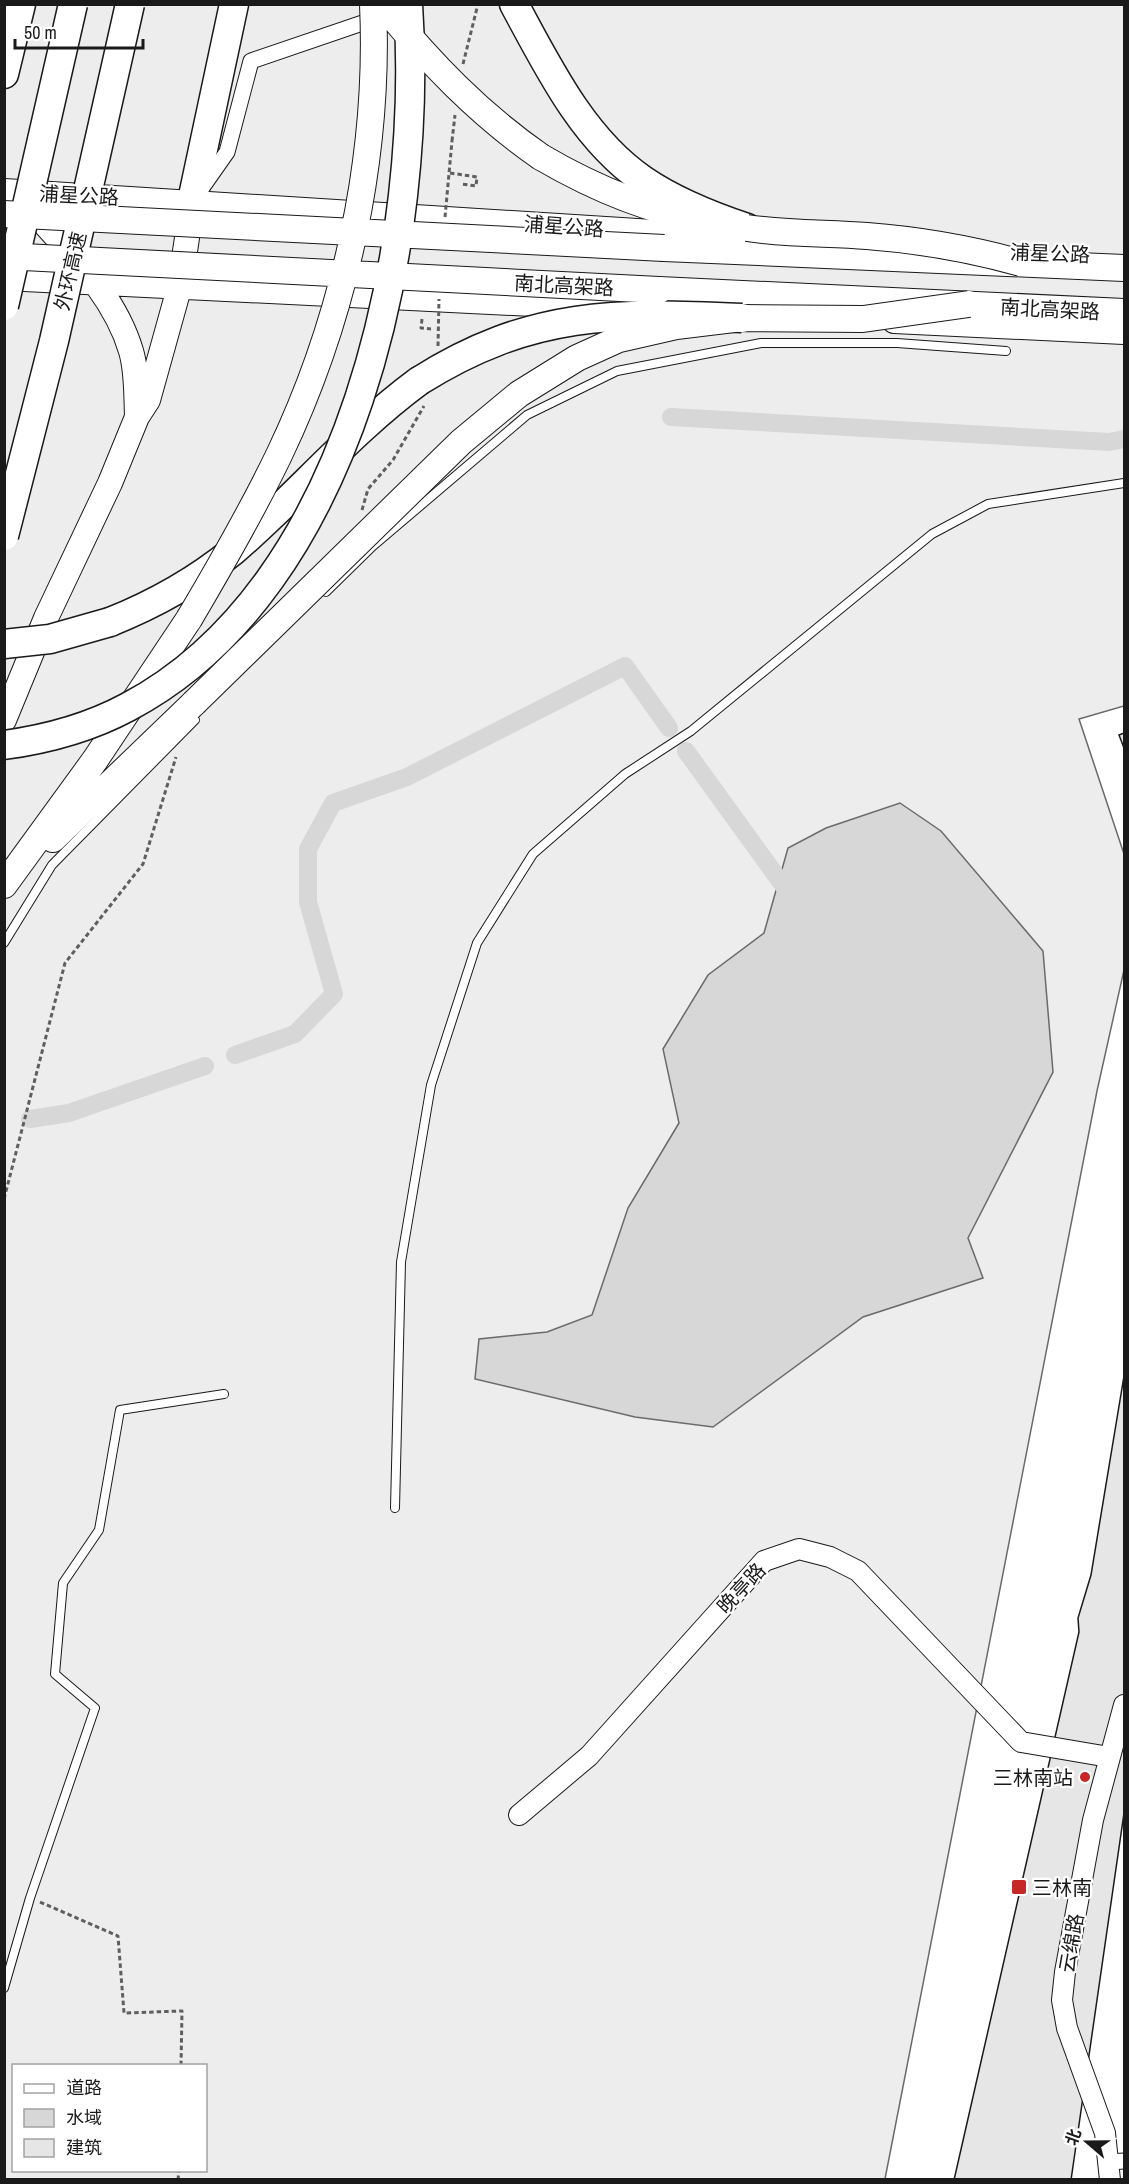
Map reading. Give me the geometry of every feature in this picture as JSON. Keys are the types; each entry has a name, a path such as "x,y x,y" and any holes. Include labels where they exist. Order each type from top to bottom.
{"highway":[{"path":"4,74 21,4"},
{"path":"4,306 73,4"},
{"name":"外环高速","path":"4,536 62,307 130,4"},
{"path":"192,201 234,4"},
{"path":"4,885 101,751 189,619 280,454 314,372 351,244 366,151 374,57 373,4"},
{"path":"382,4 438,70 470,102 541,157 591,184 644,206 681,217 747,228 888,239 956,248 1021,263"},
{"path":"4,745 34,741 90,724 129,707 171,680 211,647 235,622 267,581 304,524 336,459 352,416 375,342 391,275 404,189 409,130 408,4"},
{"path":"514,4 573,104 613,155 643,180 665,194 701,211 747,228"},
{"path":"4,214 1125,268"},
{"name":"南北高架路","path":"4,256 1125,312"},
{"path":"4,644 50,639 110,622 140,610 190,582 252,533 362,426 394,399 446,364 473,350 531,329 592,317 672,315 863,319 969,304"},
{"path":"27,854 50,842 197,709 461,442 519,394 577,358 619,339 676,326 742,318"}],"main road":[{"name":"浦星公路","path":"11,191 860,246 1125,256"},
{"path":"11,191 94,281 115,314 131,353 137,417"},
{"path":"4,720 28,658 110,483 137,417 148,400 180,285 192,201"},
{"path":"4,278 1125,332"}],"street":[{"path":"192,201 227,152 250,61 419,4"},
{"name":"晚亭路","path":"519,1815 589,1756 764,1561 799,1550 830,1557 858,1570 1021,1742 1109,1757"},
{"name":"云绵路","path":"1115,2168 1105,2133 1067,2028 1062,2000 1093,1820 1125,1705"}],"lane":[{"path":"317,600 373,546 527,415 617,371 761,343 897,343 1006,351"},
{"path":"395,1508 401,1262 430,1085 477,943 532,854 624,774 691,731 932,534 987,504 1125,483"},
{"path":"4,944 52,865 184,731 197,709"},
{"path":"4,1988 30,1898 95,1708 55,1674 63,1583 99,1530 120,1410 224,1394"}],"path":[{"path":"450,173 477,177 477,186 461,184"},
{"path":"363,516 362,506 368,489 393,460 425,404"},
{"path":"4,1199 65,963 143,864 184,731"},
{"path":"30,1898 118,1936 124,2013 183,2011 181,2064"}],"shaded area":[{"path":"5,5 1124,5 1124,706 1079,719 1124,854 1124,970 1097,1091 885,2179 5,2180"}],"water":[{"path":"900,803 941,831 1043,951 1053,1072 968,1238 983,1278 863,1317 713,1427 635,1417 475,1379 479,1339 547,1332 592,1315 628,1208 679,1123 663,1049 708,975 764,933 788,848 826,828"}],"building":[{"path":"1124,733 1124,748 1119,735"},
{"name":"三林南站","path":"1124,1376 1124,1813 1071,2180 954,2180 1079,1632 1078,1618 1091,1575"}],"waterway":[{"path":"671,417 1109,442 1124,439"},
{"path":"235,1055 295,1034 334,994 308,902 308,849 333,803 407,777 625,666 669,728"},
{"path":"686,751 793,899"},
{"path":"30,1119 69,1113 205,1066"}],"place":[{"name":"三林南站","path":"1085,1777"},
{"name":"三林南","path":"1019,1887"}]}
